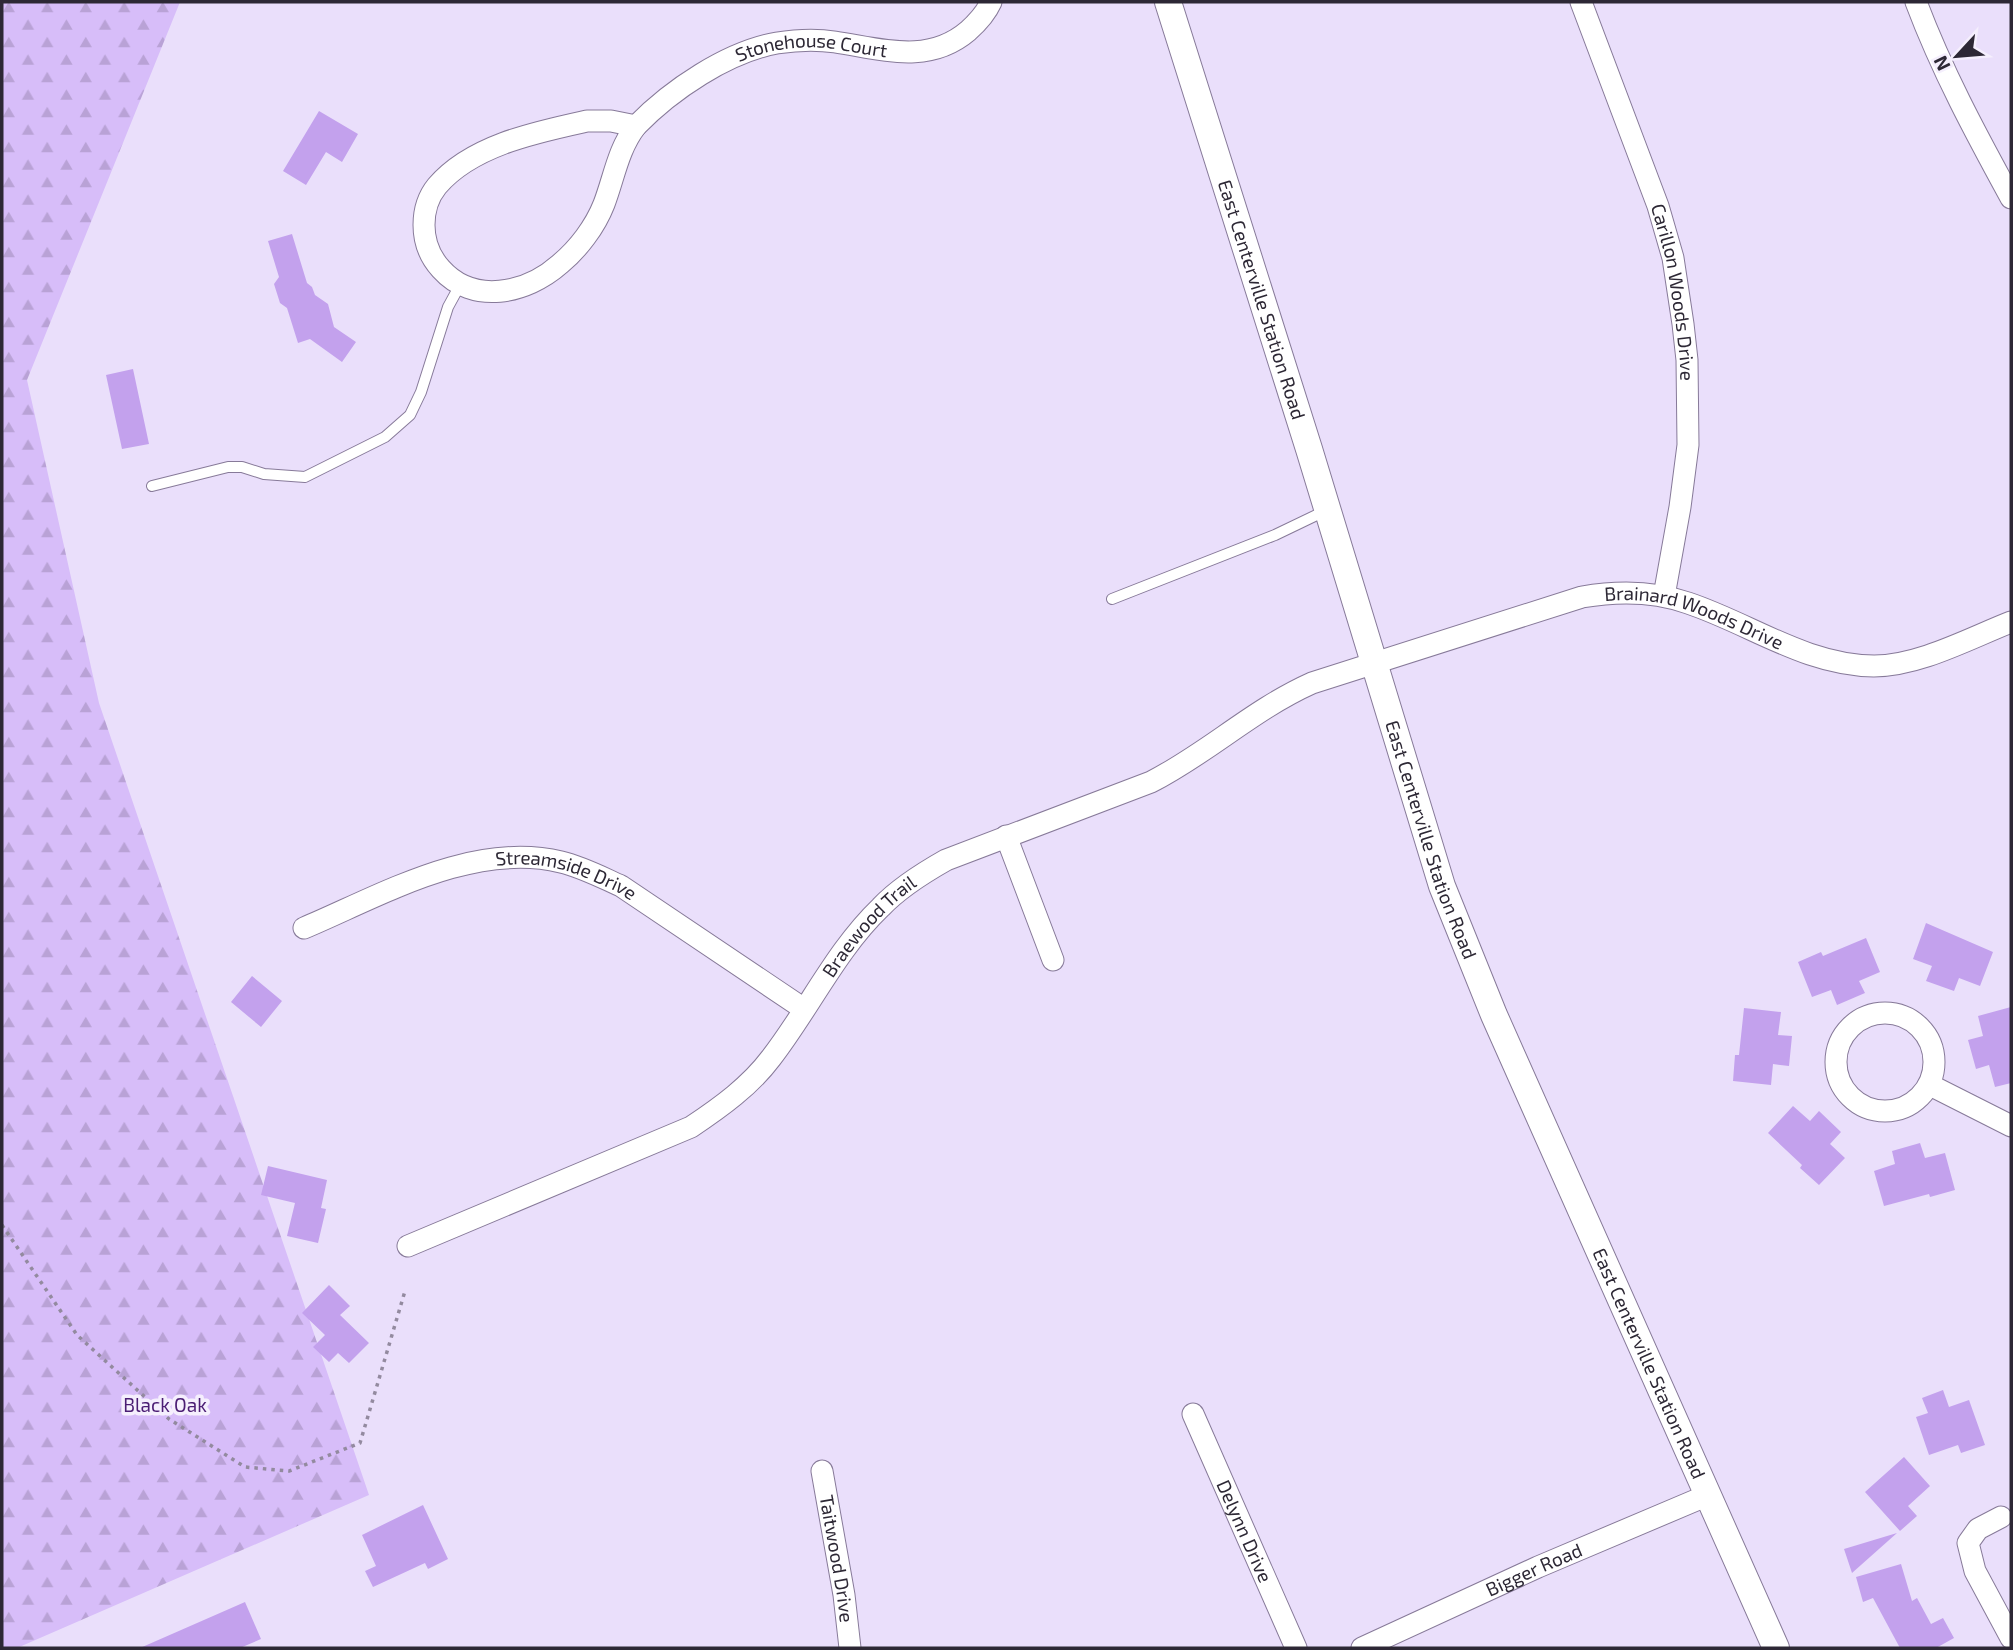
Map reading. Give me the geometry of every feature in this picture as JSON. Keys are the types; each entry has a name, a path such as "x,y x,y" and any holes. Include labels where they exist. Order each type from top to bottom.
{"street":[{"name":"Stonehouse Court","path":"460,285 480,292 496,293 539,278 559,265 596,221 629,135 636,126 699,76 747,51 777,43 806,40 834,42 904,53 936,48 956,40 966,32 991,2"},
{"name":"East Centerville Station Road","path":"1168,2 1442,887 1494,1015 1776,1648"},
{"name":"Carillon Woods Drive","path":"1581,2 1658,206 1673,258 1683,324 1687,360 1688,445 1664,596"},
{"path":"1916,2 1933,47 1961,107 2011,198"},
{"path":"460,285 452,281 438,266 428,250 424,234 424,215 437,186 456,169 478,156 544,130 587,121 611,121 636,126"},
{"name":"Brainard Woods Drive","path":"1374,663 1582,597 1629,592 1664,596 1688,603 1807,655 1847,664 1877,666 1908,661 2011,622"},
{"name":"Braewood Trail","path":"408,1246 691,1127 723,1106 771,1059 862,926 882,905 921,875 946,860 1151,782 1172,771 1282,696 1312,683 1374,663"},
{"path":"1006,836 1053,960"},
{"name":"Streamside Drive","path":"304,928 444,869 472,861 533,857 590,871 621,886 804,1009"},
{"path":"1888,1012 1904,1016 1918,1024 1929,1037 1934,1052 1935,1069 1930,1085 1921,1097 1896,1110 1867,1108 1854,1100 1844,1089 1838,1076 1838,1046 1851,1026 1872,1014 1888,1012"},
{"path":"1930,1085 2011,1126"},
{"name":"Delynn Drive","path":"1193,1414 1296,1648"},
{"name":"Taitwood Drive","path":"822,1471 844,1595 850,1648"},
{"name":"Bigger Road","path":"1362,1648 1538,1567 1708,1495"},
{"path":"2001,1517 1978,1529 1968,1543 1975,1571 2011,1638"}],"lane":[{"path":"152,486 228,467 242,467 264,474 305,477 385,437 410,415 421,392 448,306 460,285"},
{"path":"1112,599 1275,535 1327,510"}],"path":[{"path":"2,1225 77,1335 169,1419 245,1467 289,1471 360,1443 405,1291"}],"green space":[{"name":"Black Oak","path":"2,2 180,2 27,380 99,703 369,1495 17,1648 2,1648"}],"building":[{"path":"319,111 358,134 342,162 326,152 306,185 283,171"},
{"path":"292,234 307,283 315,295 328,304 334,327 356,342 342,362 310,339 298,343 287,308 280,303 274,284 279,277 268,241"},
{"path":"133,369 149,444 122,449 106,375"},
{"path":"1926,923 1993,952 1980,986 1959,978 1954,991 1926,981 1932,966 1913,959"},
{"path":"1866,938 1880,972 1859,981 1865,993 1837,1005 1831,990 1812,997 1798,962 1821,952 1823,956"},
{"path":"252,976 282,1001 261,1027 231,1002"},
{"path":"2011,1007 2011,1083 1995,1087 1989,1065 1976,1069 1968,1040 1983,1036 1978,1016"},
{"path":"1744,1008 1781,1012 1778,1035 1792,1036 1789,1066 1773,1064 1771,1085 1733,1081"},
{"path":"1793,1106 1810,1121 1819,1111 1841,1132 1830,1144 1845,1158 1819,1185 1768,1133"},
{"path":"1920,1143 1925,1158 1945,1153 1955,1190 1884,1206 1874,1171 1895,1164 1892,1151"},
{"path":"268,1166 327,1180 321,1208 326,1209 318,1243 287,1236 295,1203 261,1195"},
{"path":"329,1285 350,1306 340,1315 369,1343 349,1363 338,1353 329,1362 313,1347 325,1335 302,1313"},
{"path":"1943,1390 1949,1407 1969,1400 1985,1445 1961,1453 1958,1445 1929,1455 1916,1417 1928,1413 1922,1398"},
{"path":"1904,1457 1930,1486 1908,1506 1917,1516 1900,1531 1865,1492"},
{"path":"423,1505 448,1559 428,1569 425,1563 373,1587 365,1571 376,1566 362,1535"},
{"path":"1897,1533 1852,1573 1844,1549"},
{"path":"1901,1564 1912,1601 1917,1598 1931,1624 1943,1618 1954,1638 1936,1648 1900,1648 1873,1598 1863,1602 1856,1577"},
{"path":"245,1602 261,1639 240,1648 140,1648"}]}
